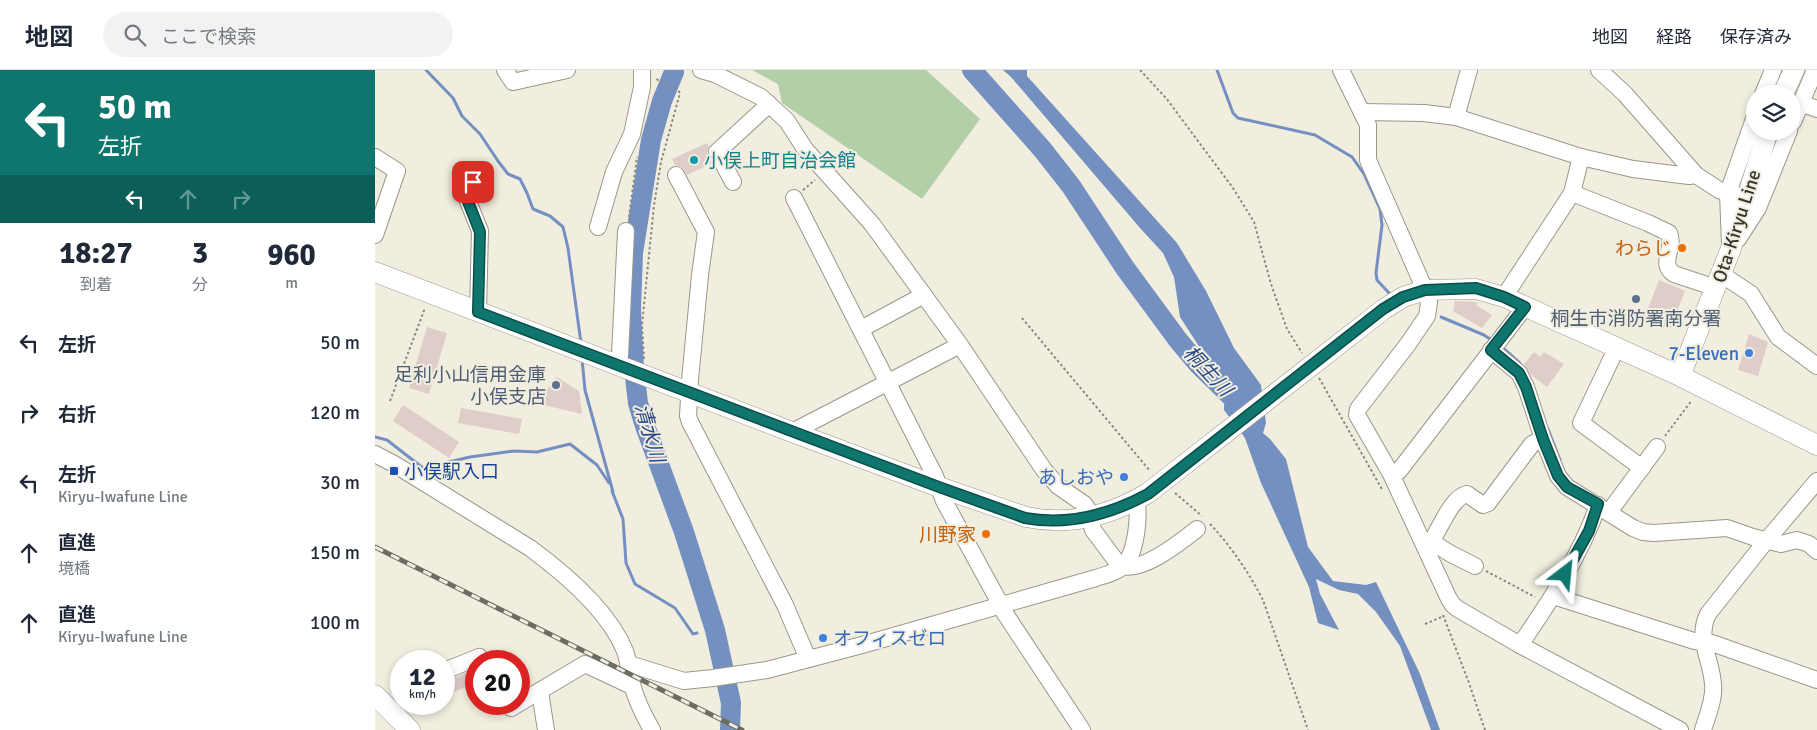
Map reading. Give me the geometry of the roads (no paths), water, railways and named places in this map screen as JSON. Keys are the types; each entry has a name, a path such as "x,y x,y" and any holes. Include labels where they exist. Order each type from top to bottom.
{"main road":[{"path":"1793,85 1794,70"},
{"name":"Ota-Kiryu Line","path":"1680,376 1730,251 1745,198 1765,140"},
{"path":"375,272 939,487 1025,518 1041,520 1067,521 1115,510 1136,500 1164,483 1308,375 1383,309 1403,297 1425,290 1476,288 1504,297 1680,376 1817,445"},
{"path":"375,695 390,704"},
{"path":"401,715 410,730"}],"street":[{"path":"505,70 513,82 567,70"},
{"path":"598,227 614,172 630,138 642,87 642,70"},
{"path":"701,70 747,89 761,97 787,121 805,149 872,224 960,345 1044,470 1058,486 1084,504 1093,530 1116,563 1122,567"},
{"path":"1341,70 1368,125 1368,160 1429,303 1427,316 1358,409 1357,415 1429,545 1453,605 1521,645 1679,730"},
{"path":"1456,117 1469,70"},
{"path":"1599,70 1625,94 1696,175 1719,190 1745,198"},
{"path":"1767,85 1773,70"},
{"path":"1801,87 1815,70"},
{"path":"1801,102 1817,109"},
{"path":"733,182 717,152 765,108 768,103"},
{"path":"1363,112 1424,113 1456,117 1581,157 1633,169 1689,176 1696,175"},
{"path":"1745,198 1736,171 1747,140"},
{"path":"1745,198 1783,140"},
{"path":"375,157 397,171 375,235"},
{"path":"1504,297 1572,193 1581,157"},
{"path":"478,312 480,232 465,194 480,171"},
{"path":"677,175 706,232 700,275 688,416 785,605 808,659"},
{"path":"1572,193 1649,223 1669,233 1671,246 1666,265 1668,270 1674,274 1719,281 1751,294 1778,337 1817,366"},
{"path":"794,198 935,476 944,502 1000,605 1082,730"},
{"path":"620,365 626,231"},
{"path":"861,329 924,296"},
{"path":"1391,474 1399,471 1525,307"},
{"path":"793,432 960,345"},
{"path":"1617,347 1581,423 1642,468"},
{"path":"1491,350 1519,373 1526,387 1543,439 1558,476 1567,487 1633,528 1643,532 1654,533 1727,528 1765,541 1781,544 1797,540 1809,544 1817,551"},
{"path":"1429,545 1448,511 1458,498 1467,494 1483,505 1488,504 1532,444 1543,439"},
{"path":"1521,645 1603,508 1642,468 1657,447"},
{"path":"375,454 512,535 547,560 602,613 618,637 629,664 632,686 651,730"},
{"path":"1703,730 1714,685 1703,641 1704,623 1708,614 1765,541 1817,482"},
{"path":"1122,567 1130,555 1136,531 1139,515 1136,500"},
{"path":"629,664 684,681 767,670 1096,578 1122,567 1137,565 1158,558 1170,551 1204,524"},
{"path":"1429,545 1475,566"},
{"path":"1552,596 1695,641 1703,641 1817,680"},
{"path":"530,698 585,664 632,686"},
{"path":"540,692 545,730"}],"water":[{"path":"1003,70 1027,70 1027,76 1177,243 1206,291 1234,348 1261,385 1266,423 1263,433 1286,459 1308,547 1333,581 1366,585 1376,582 1420,674 1440,730 1431,730 1400,646 1376,612 1358,594 1339,590 1316,579 1320,594 1339,630 1318,623 1309,587 1261,483 1245,438 1224,410 1224,405 1229,398 1220,379 1180,317 1174,277 1163,253"}],"waterway":[{"path":"426,70 453,98 462,116 480,134 508,174 520,179 533,209 550,216 563,227 568,248 581,343"},
{"name":"桐生川","path":"972,70 1042,149 1071,186 1125,268 1178,340 1198,364 1244,409"},
{"path":"1217,70 1233,113 1238,118 1315,135 1352,157 1364,174 1380,209 1382,225 1376,273 1377,280 1389,293"},
{"name":"清水川","path":"674,72 662,101 651,140 633,253 631,309 634,369 638,403 645,426 684,532 715,630 731,703 730,730"},
{"path":"1441,317 1484,335 1493,341"},
{"path":"1501,346 1521,366"},
{"path":"582,359 585,390 613,492"},
{"path":"1548,429 1560,460"},
{"path":"375,437 387,440 423,468 470,457 514,451 537,452 570,444 597,465 609,483"},
{"path":"612,491 623,519 626,563 635,584 675,608 693,634 697,633"}],"railway":[{"path":"375,547 742,730"}],"place":[{"name":"小俣上町自治会館","path":"694,160"},
{"name":"わらじ","path":"1682,248"},
{"name":"桐生市消防署南分署","path":"1636,299"},
{"name":"7-Eleven","path":"1749,353"},
{"name":"足利小山信用金庫 小俣支店","path":"556,385"},
{"name":"小俣駅入口","path":"394,471"},
{"name":"あしおや","path":"1124,477"},
{"name":"川野家","path":"986,534"},
{"name":"オフィスゼロ","path":"823,638"}]}
